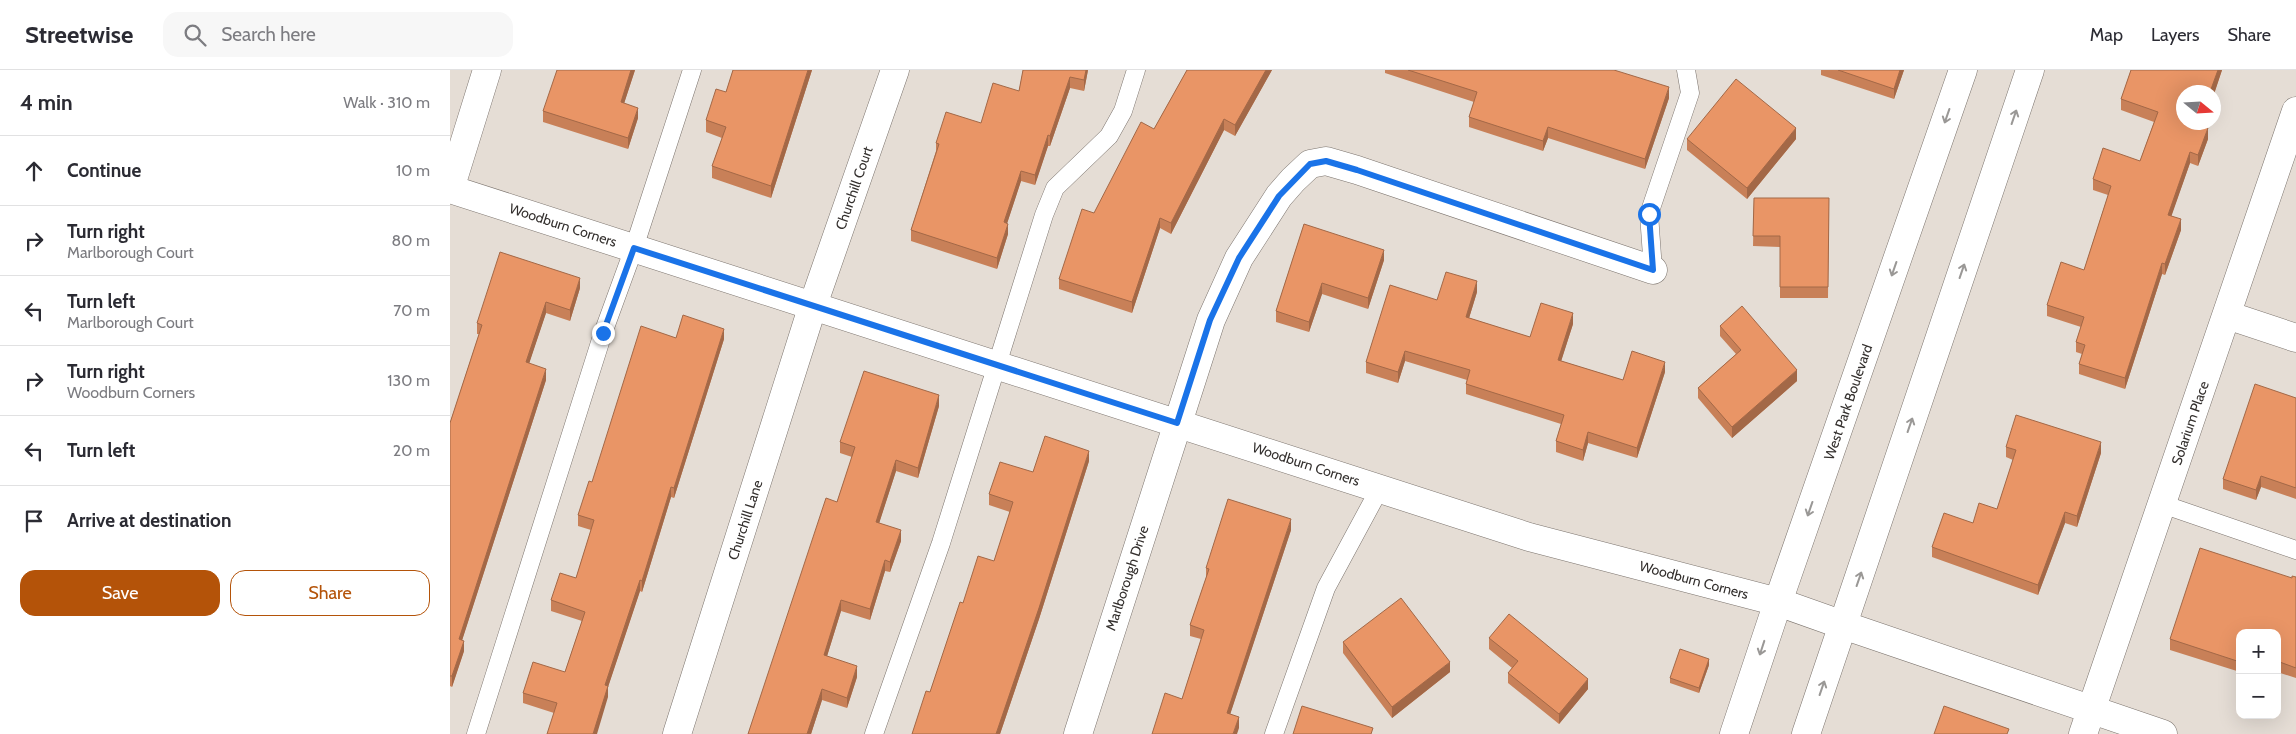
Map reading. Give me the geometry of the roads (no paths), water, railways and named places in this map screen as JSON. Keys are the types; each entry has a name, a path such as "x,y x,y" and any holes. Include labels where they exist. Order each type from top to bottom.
{"street":[{"path":"450,189 487,70"},
{"name":"Churchill Court","path":"812,305 895,70"},
{"name":"West Park Boulevard","path":"1734,734 1963,70"},
{"path":"1806,734 2030,70"},
{"name":"Solarium Place","path":"2087,722 2296,111"},
{"name":"Marlborough Drive","path":"1078,734 1210,320 1239,258 1279,196 1310,164 1326,161 1357,170 1653,270"},
{"name":"Woodburn Corners","path":"450,189 1528,537 1778,602 1843,625 2087,722 2163,734"},
{"name":"Churchill Lane","path":"677,734 812,305"},
{"path":"2227,315 2296,338"}],"lane":[{"path":"476,734 600,342 634,248 692,70"},
{"path":"874,734 941,543 995,366 1044,215 1055,188 1109,136 1123,111 1136,70"},
{"path":"1653,270 1649,214 1690,93 1686,70"},
{"path":"1274,734 1326,588 1380,488"},
{"path":"2162,504 2296,550"}]}
